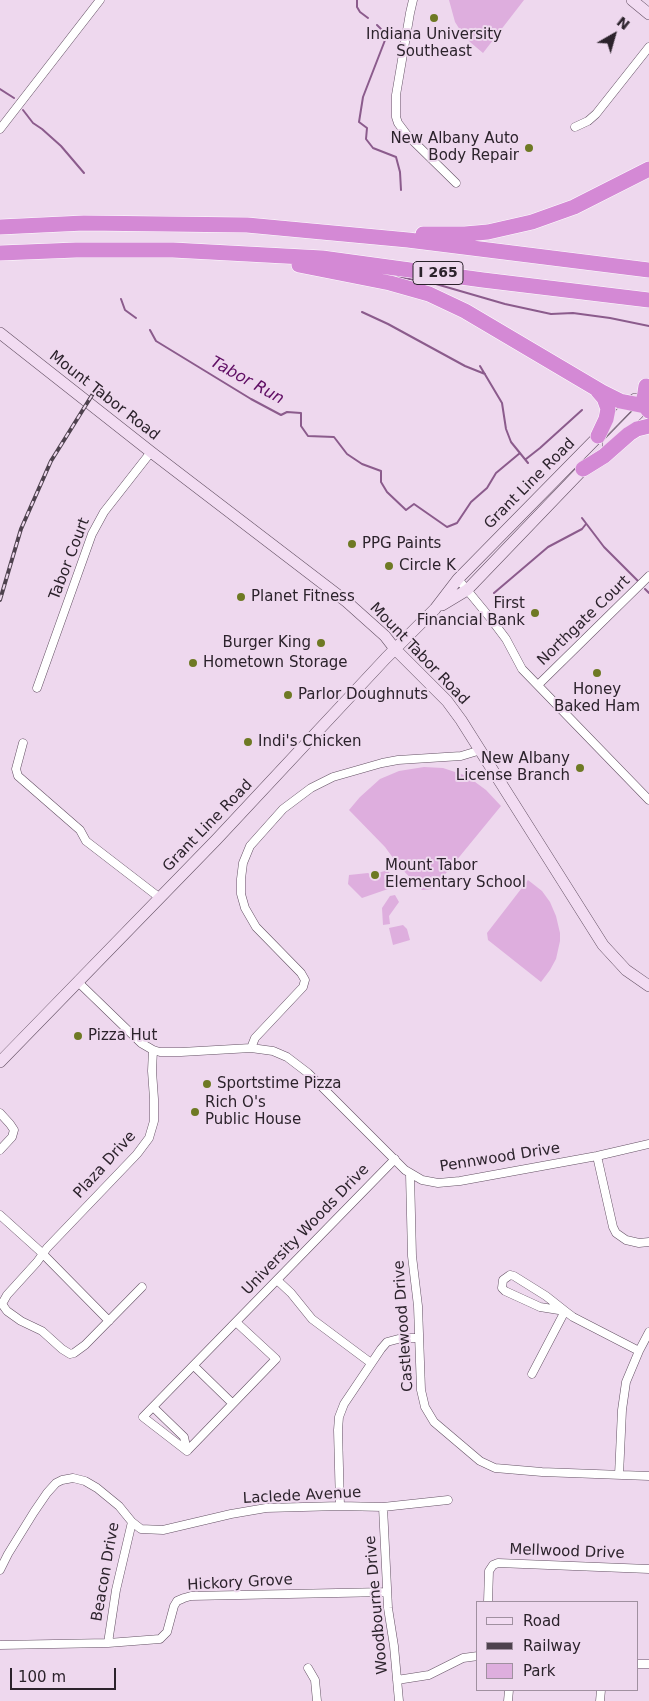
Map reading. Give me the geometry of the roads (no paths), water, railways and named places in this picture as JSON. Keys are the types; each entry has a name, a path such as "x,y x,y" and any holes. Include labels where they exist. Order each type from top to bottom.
{"highway":[{"path":"300,230 450,234 488,232 546,218 574,207 649,169"},
{"name":"I 265","path":"0,227 84,223 246,225 417,242 649,270"},
{"name":"I 265","path":"0,253 76,250 173,250 322,258 649,300"},
{"path":"227,252 335,271 429,294 465,311 591,386 620,401 644,406 648,384"},
{"path":"591,386 604,398 608,409 606,420 598,436"},
{"path":"583,469 604,456 629,434 637,429 649,426"}],"main road":[{"path":"632,0 649,14"},
{"name":"Mount Tabor Road","path":"0,333 151,452 347,602 385,636 395,649 447,702 481,750 596,935 617,961 636,978 649,986"},
{"name":"Grant Line Road","path":"0,1062 160,898 435,609 458,579 598,436 644,406"},
{"name":"Grant Line Road","path":"435,609 467,590 644,406"}],"street":[{"path":"0,129 100,0"},
{"path":"413,0 396,95 396,117 407,135 456,184"},
{"path":"575,127 588,121 596,114 649,47"},
{"name":"Tabor Court","path":"37,688 92,534 104,512 151,452"},
{"name":"Northgate Court","path":"538,685 649,576"},
{"path":"458,579 506,639 522,669 649,800"},
{"path":"23,743 16,769 18,776 23,782 80,830 86,841 160,898"},
{"path":"78,982 141,1043 153,1050 181,1052 251,1048 255,1038 303,987 305,980 256,927 245,908 241,894 241,879 243,863 250,846 283,809 311,788 333,776 382,763 461,756 481,750"},
{"name":"Pennwood Drive","path":"251,1048 272,1051 286,1057 308,1072 410,1174 428,1182 452,1182 598,1156 649,1144"},
{"name":"Plaza Drive","path":"142,1287 77,1352 70,1354 42,1331 21,1321 3,1306 3,1300 30,1270 46,1248 137,1154 149,1138 154,1120 153,1050"},
{"path":"0,1113 14,1130 10,1140 0,1150"},
{"path":"598,1156 613,1227 626,1240 639,1243 649,1242"},
{"name":"University Woods Drive","path":"153,1407 395,1159"},
{"name":"Castlewood Drive","path":"410,1174 412,1256 418,1306 422,1390 425,1407 429,1415 440,1428 480,1461 495,1468 513,1471 649,1476"},
{"path":"0,1215 109,1321"},
{"path":"564,1311 540,1307 505,1291 502,1288 503,1280 510,1275 514,1276 588,1326 639,1351"},
{"path":"276,1280 291,1293 312,1319 371,1364"},
{"path":"532,1374 564,1311"},
{"path":"187,1451 276,1359 236,1322"},
{"path":"619,1475 624,1396 628,1375 649,1332"},
{"path":"340,1506 338,1430 339,1417 346,1398 387,1342 402,1338 419,1338"},
{"path":"194,1366 232,1403"},
{"path":"153,1407 184,1437 187,1451 144,1417 153,1407"},
{"name":"Beacon Drive","path":"0,1570 47,1493 62,1480 73,1478 85,1481 119,1506 132,1522 116,1590 108,1643"},
{"name":"Laclede Avenue","path":"132,1522 141,1528 163,1530 243,1511 266,1508 383,1507 448,1500"},
{"name":"Woodbourne Drive","path":"383,1507 386,1592 399,1701"},
{"name":"Mellwood Drive","path":"488,1601 489,1571 493,1565 498,1563 649,1569"},
{"name":"Hickory Grove","path":"0,1645 108,1643 160,1639 167,1632 177,1601 191,1596 386,1592"},
{"path":"397,1680 429,1675 463,1658 477,1656"},
{"path":"308,1668 316,1685 317,1701"}],"waterway":[{"path":"357,0 357,7 360,12 368,18"},
{"path":"377,25 387,35 363,97 359,122 367,128 366,139 373,148 396,157 400,172 401,190"},
{"name":"Tabor Run","path":"0,89 14,98"},
{"name":"Tabor Run","path":"23,110 33,123 61,146 84,173"},
{"path":"394,276 436,284 505,304 551,314 573,313 649,326"},
{"name":"Tabor Run","path":"121,299 125,310 136,318"},
{"path":"362,312 465,366 485,374"},
{"name":"Tabor Run","path":"150,330 156,341 251,399 281,415 287,412 301,413 301,426 308,436 334,437 347,454 362,464 381,471 381,482 387,492 406,510 414,504 447,527 457,523 471,502 487,488 496,473 520,453"},
{"path":"480,366 502,403 506,429 511,442 528,463"},
{"path":"526,459 582,410"},
{"path":"582,518 604,547 638,581"},
{"path":"494,593 548,547 582,529 586,524"},
{"path":"645,589 649,593"}],"railway":[{"path":"0,600 21,529 51,461 99,384"}],"place":[{"name":"Indiana University Southeast","path":"434,18"},
{"name":"New Albany Auto Body Repair","path":"529,148"},
{"name":"PPG Paints","path":"352,544"},
{"name":"Circle K","path":"389,566"},
{"name":"Planet Fitness","path":"241,597"},
{"name":"First Financial Bank","path":"535,613"},
{"name":"Burger King","path":"321,643"},
{"name":"Hometown Storage","path":"193,663"},
{"name":"Honey Baked Ham","path":"597,673"},
{"name":"Parlor Doughnuts","path":"288,695"},
{"name":"Indi's Chicken","path":"248,742"},
{"name":"New Albany License Branch","path":"580,768"},
{"name":"Mount Tabor Elementary School","path":"375,875"},
{"name":"Pizza Hut","path":"78,1036"},
{"name":"Sportstime Pizza","path":"207,1084"},
{"name":"Rich O's Public House","path":"195,1112"}]}
